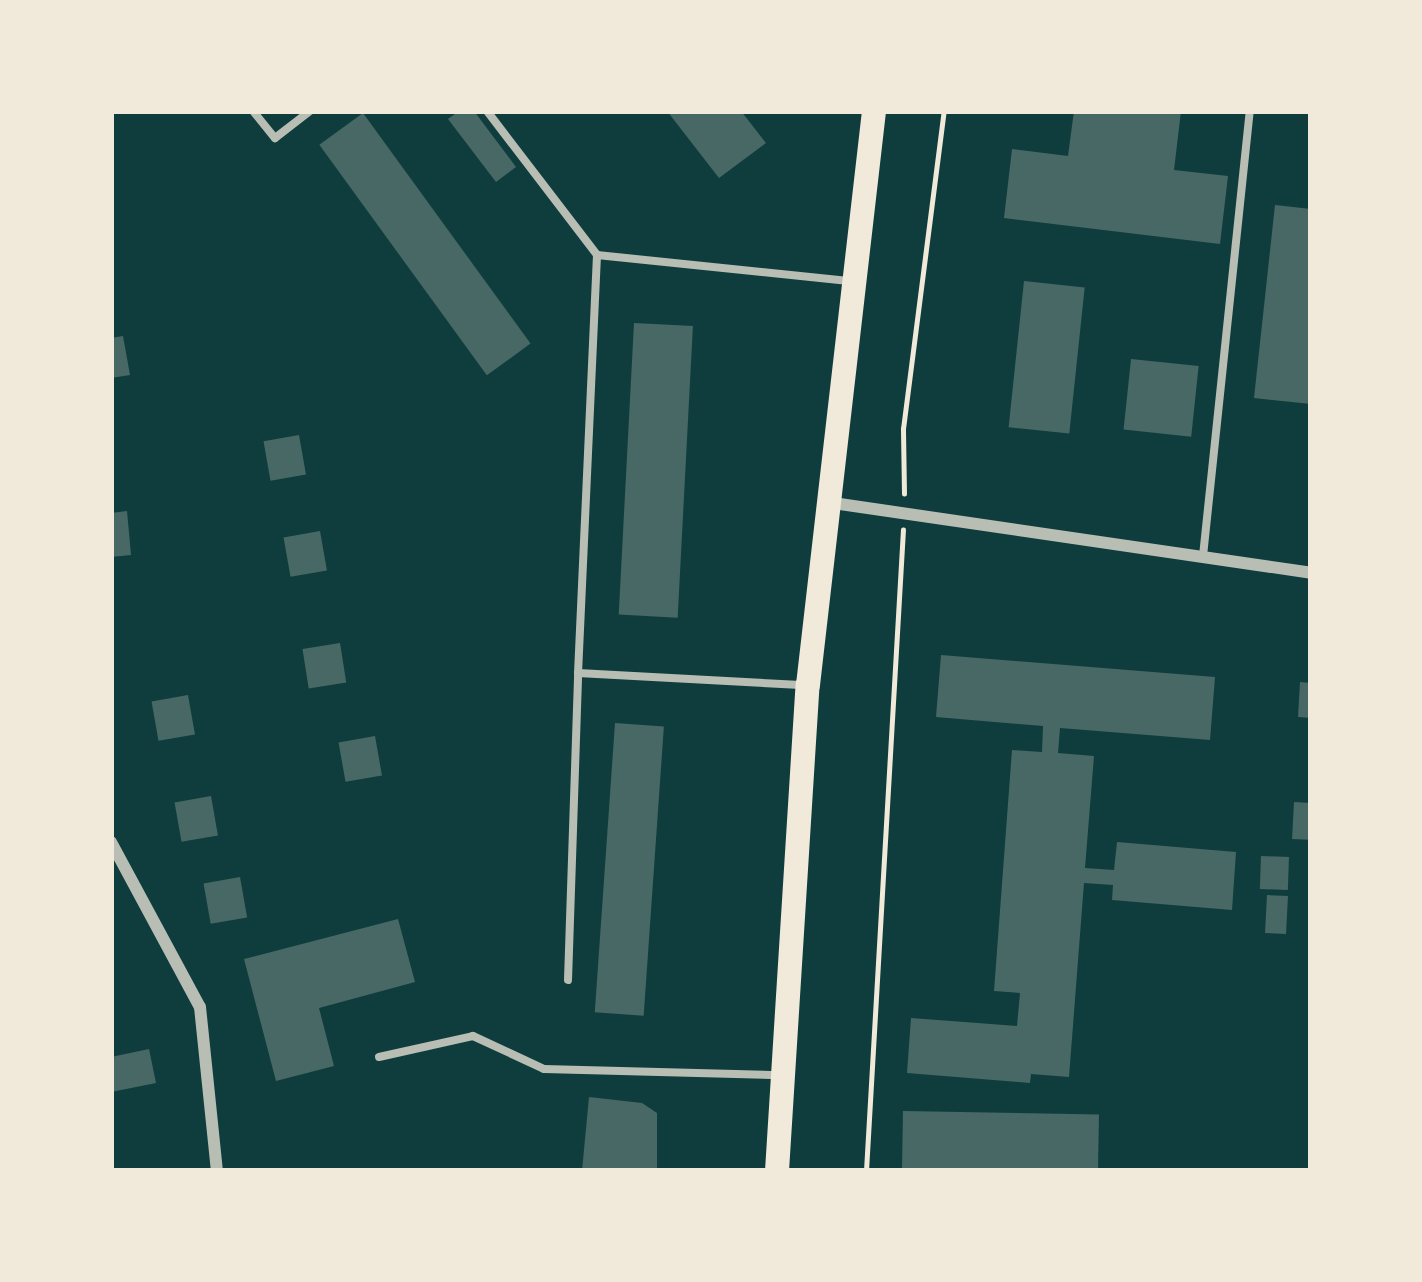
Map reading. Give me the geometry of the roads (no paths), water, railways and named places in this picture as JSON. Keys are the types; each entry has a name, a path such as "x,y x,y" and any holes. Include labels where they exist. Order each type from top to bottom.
{"main road":[{"path":"777,1171 808,685 825,502 874,111"}],"street":[{"path":"825,502 1311,573"},
{"path":"111,842 200,1007 217,1171"}],"lane":[{"path":"254,111 274,138 310,111"},
{"path":"487,111 597,255 568,980"},
{"path":"1203,557 1250,111"},
{"path":"597,255 851,281"},
{"path":"578,673 808,685"},
{"path":"380,1057 473,1036 544,1069 783,1075"}]}
